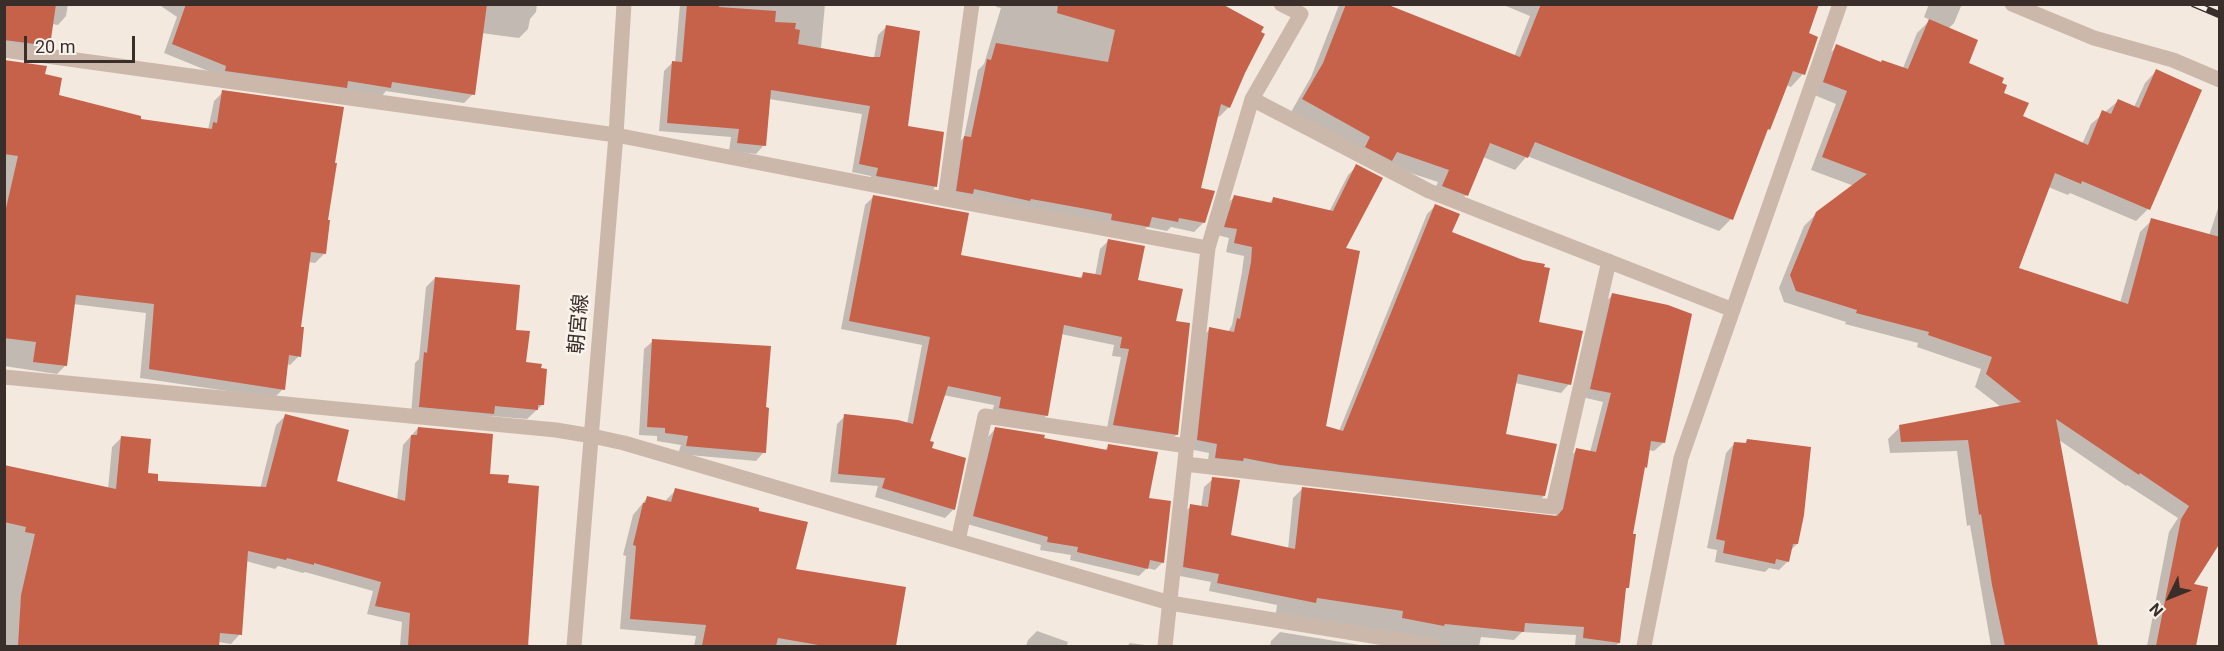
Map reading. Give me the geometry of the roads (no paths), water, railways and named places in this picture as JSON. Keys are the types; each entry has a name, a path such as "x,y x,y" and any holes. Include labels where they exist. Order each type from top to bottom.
{"street":[{"name":"朝宮線","path":"574,646 616,135 624,4"},
{"path":"945,200 972,4"},
{"path":"1165,646 1208,248 1252,99 1301,15 1281,4"},
{"path":"1644,646 1681,458 1840,4"},
{"path":"2012,4 2094,38 2173,60 2220,80"},
{"path":"4,50 616,135 945,200 1208,248"},
{"path":"1252,99 1429,191 1733,309"},
{"path":"1185,464 1553,507 1609,261"},
{"path":"4,377 556,430 624,442 1170,603 1433,646"},
{"path":"958,541 985,416 1187,446"}],"railway":[{"path":"2194,4 2220,15"}]}
